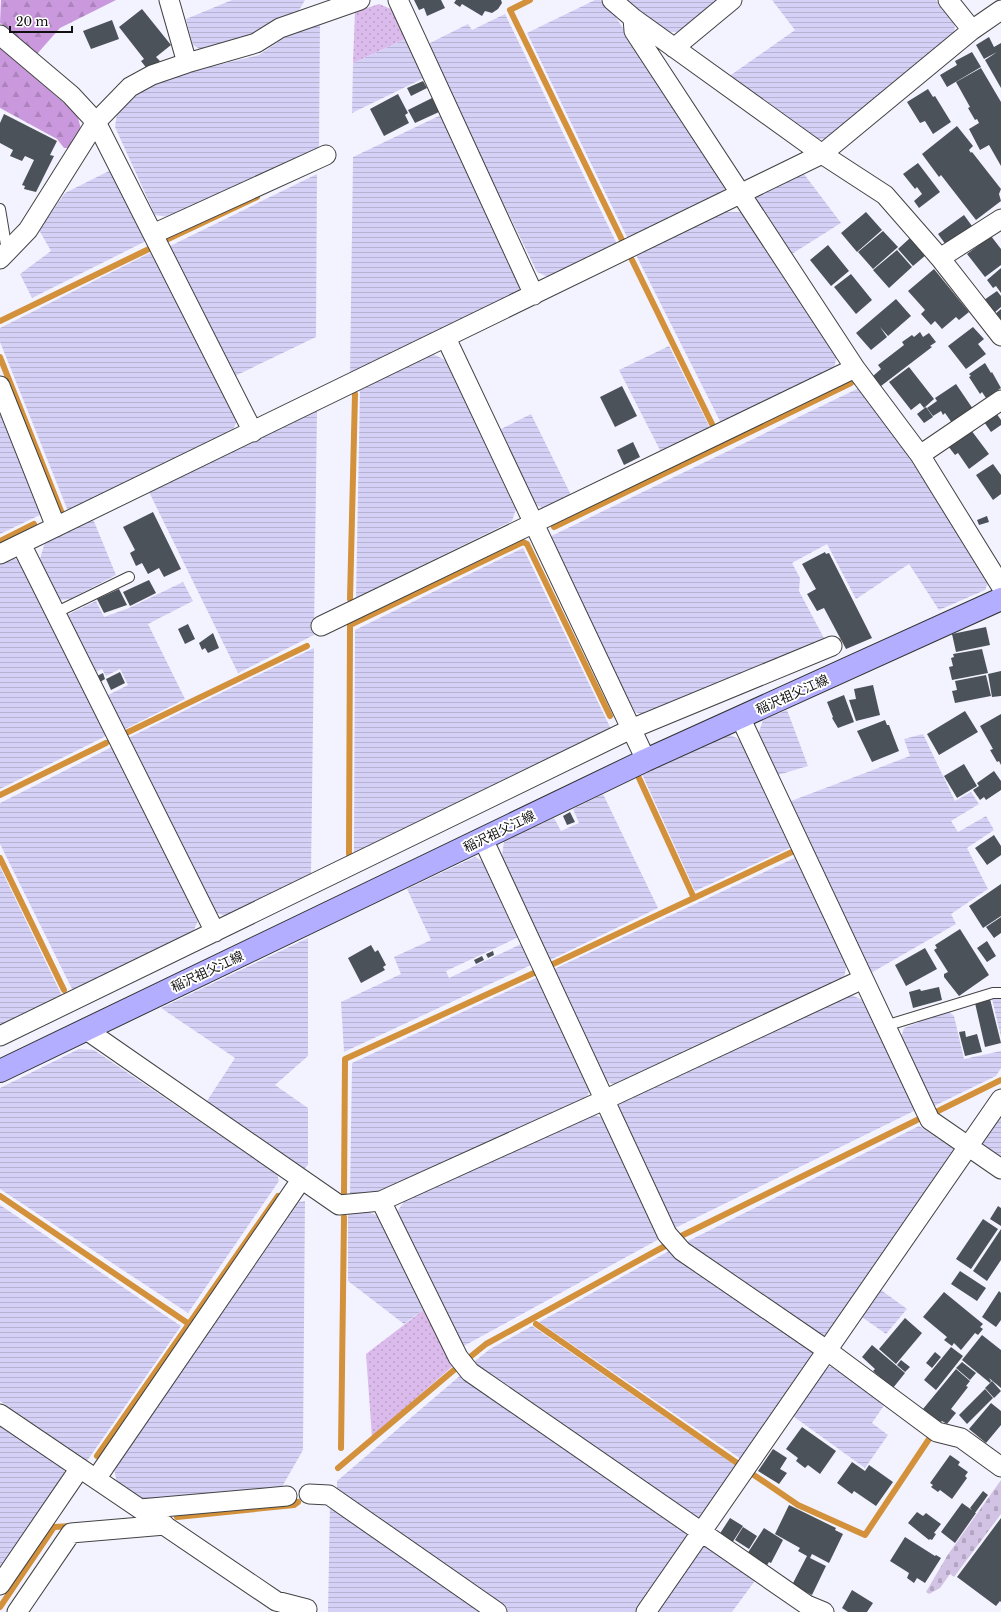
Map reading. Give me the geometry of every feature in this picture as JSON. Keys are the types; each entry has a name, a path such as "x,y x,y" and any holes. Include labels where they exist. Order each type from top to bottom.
{"main road":[{"name":"稲沢祖父江線","path":"0,1071 646,760 1001,599"}],"street":[{"path":"169,0 187,63"},
{"path":"4,255 28,230 96,122 130,87 152,76 187,63 256,43 313,9 360,0"},
{"path":"398,0 534,296"},
{"path":"612,0 633,18 822,154 885,195 940,258 1001,336"},
{"path":"674,48 732,0"},
{"path":"948,0 972,30"},
{"path":"0,554 534,296 822,154 972,30 1001,10"},
{"path":"633,18 634,31 740,195 855,368 920,455 1001,586"},
{"path":"0,35 72,95 96,122 253,432"},
{"path":"153,234 326,155"},
{"path":"940,258 1001,219"},
{"path":"446,338 646,760"},
{"path":"321,626 855,368"},
{"path":"0,386 56,527"},
{"path":"920,455 1001,400"},
{"path":"21,544 215,932"},
{"path":"0,1036 631,729 832,646"},
{"path":"740,717 930,1120 1001,1169"},
{"path":"483,838 667,1234 682,1251 828,1351 937,1432 961,1438 1001,1467"},
{"path":"85,1029 339,1205 381,1201 604,1100 863,979"},
{"path":"646,1612 1001,1099"},
{"path":"96,1479 301,1180"},
{"path":"381,1201 458,1357 470,1372 807,1605 824,1612"},
{"path":"0,1414 164,1525 272,1606 307,1610"},
{"path":"0,1585 80,1468"},
{"path":"309,1494 329,1495 497,1612"},
{"path":"140,1509 287,1496"},
{"path":"17,1612 71,1533 164,1525"}],"lane":[{"path":"0,208 4,255"},
{"path":"55,612 128,577"},
{"path":"885,1026 993,993 1001,992"}],"shaded area":[{"path":"232,0 305,0 298,12 272,22 253,36 205,52 193,45 186,19"},
{"path":"595,0 600,0 611,10 726,185 721,199 629,241 527,33"},
{"path":"624,0 718,0 679,32 667,32"},
{"path":"772,0 936,0 955,24 954,37 830,139 814,139 728,77 795,30"},
{"path":"379,4 391,9 405,39 353,63 355,12"},
{"path":"505,14 618,246 552,279 537,272 426,45 468,24 472,30"},
{"path":"320,23 319,148 168,217 155,215 115,127 117,113 136,92 173,76 259,55 287,36"},
{"path":"405,39 424,78 352,113 353,63"},
{"path":"441,115 521,280 518,294 350,375 353,157"},
{"path":"113,169 148,240 32,298 20,274 51,251 39,230 65,193"},
{"path":"317,174 316,337 235,376 170,246"},
{"path":"804,174 841,223 787,257 755,208 758,193"},
{"path":"724,212 741,212 837,353 834,370 721,423 636,255"},
{"path":"154,251 237,421 231,434 68,511 0,342 0,328"},
{"path":"669,346 710,428 661,452 619,370"},
{"path":"433,354 445,360 516,509 512,521 356,598 360,389"},
{"path":"861,387 990,579 985,590 939,610 909,564 856,599 827,544 792,563 800,578 799,591 825,640 644,715 635,712 547,538"},
{"path":"317,411 314,635 238,673 149,492"},
{"path":"0,413 42,514 0,534"},
{"path":"531,414 571,495 544,509 529,501 497,431"},
{"path":"93,519 116,575 70,599 60,600 40,559 45,542"},
{"path":"523,548 612,731 354,854 355,630"},
{"path":"11,557 22,562 106,736 0,789 0,563"},
{"path":"183,582 193,601 148,624 185,699 123,730 106,696 128,685 120,669 106,676 102,669 95,672 67,615 96,601 104,617 129,608"},
{"path":"314,648 311,874 225,916 212,911 128,738"},
{"path":"787,710 808,766 778,775 759,732 763,720"},
{"path":"923,734 955,801 971,792 979,804 951,821 958,832 986,816 994,830 967,848 988,889 951,914 956,924 871,973 791,801 910,756 904,739"},
{"path":"730,735 745,742 794,846 695,891 642,774"},
{"path":"112,747 198,921 192,934 73,991 0,844 0,803"},
{"path":"603,794 658,908 550,960 502,856 504,841 554,818 561,831 579,823 573,809"},
{"path":"799,856 847,964 843,982 614,1085 602,1078 554,969"},
{"path":"475,857 487,864 521,936 446,971 449,978 521,944 531,965 344,1052 341,1002 401,974 394,957 431,940 407,889"},
{"path":"0,867 62,996 0,1027"},
{"path":"308,938 308,1056 275,1085 308,1108 308,1165 302,1171 205,1104 235,1058 161,1008"},
{"path":"538,977 590,1089 586,1100 373,1196 350,1195 352,1063"},
{"path":"849,994 865,1001 916,1110 673,1229 617,1112 621,1098"},
{"path":"1001,998 1001,1037 992,999"},
{"path":"948,1011 954,1016 964,1059 1001,1051 1001,1068 996,1076 932,1107 901,1037 904,1028"},
{"path":"79,1049 94,1050 277,1174 279,1181 188,1313 0,1189 0,1088"},
{"path":"1001,1109 1001,1161 981,1147 979,1141"},
{"path":"591,1113 604,1119 661,1238 462,1347 396,1213 408,1196"},
{"path":"919,1126 958,1152 832,1337 823,1338 684,1243"},
{"path":"305,1201 303,1450 279,1492 141,1499 117,1483 114,1469 299,1202"},
{"path":"0,1205 181,1326 87,1461 0,1401"},
{"path":"364,1210 380,1217 426,1308 404,1324 348,1281 348,1213"},
{"path":"669,1251 814,1350 815,1356 744,1461 539,1322"},
{"path":"877,1287 907,1309 886,1334 859,1315"},
{"path":"426,1308 455,1364 372,1437 366,1354"},
{"path":"532,1326 739,1468 704,1520 695,1521 471,1364 490,1349"},
{"path":"832,1367 885,1404 872,1423 888,1435 865,1468 790,1414 824,1368"},
{"path":"462,1374 689,1530 690,1539 639,1612 505,1612 337,1494 337,1481"},
{"path":"0,1421 63,1464 66,1482 0,1579"},
{"path":"330,1503 487,1612 328,1612"},
{"path":"708,1544 757,1578 732,1612 652,1612 699,1546"}],"green space":[{"path":"1,0 116,0 60,28 37,54 0,23"},
{"path":"0,48 77,114 81,129 70,148 64,148 57,139 0,108"},
{"path":"1001,1480 1001,1514 954,1577 950,1574 940,1588 929,1594 926,1592 947,1556"}],"building":[{"path":"414,0 441,0 445,8 427,16 424,8 419,10"},
{"path":"456,0 501,0 502,3 498,9 492,13 485,11 482,16 462,4 460,7 454,3"},
{"path":"142,9 171,45 156,57 160,61 148,70 141,61 144,59 119,27"},
{"path":"112,20 119,39 91,49 83,31"},
{"path":"989,37 994,47 1001,43 1001,88 985,60 997,52 984,59 976,45"},
{"path":"972,52 981,67 947,87 940,75 957,65 955,61"},
{"path":"981,68 1001,102 1001,166 989,145 980,150 969,129 979,123 977,119 975,120 968,108 970,107 956,82"},
{"path":"423,81 427,88 411,96 407,88"},
{"path":"928,89 933,97 935,96 951,122 933,134 925,121 920,123 907,102"},
{"path":"398,94 408,113 405,115 409,123 384,136 370,109"},
{"path":"432,98 439,112 415,123 408,110"},
{"path":"4,114 57,141 50,155 54,156 36,192 24,189 25,186 22,185 34,160 25,156 22,161 10,156 13,150 0,143 0,123"},
{"path":"957,126 973,146 969,150 971,153 972,152 1001,189 999,194 1001,201 976,220 941,175 939,177 922,154"},
{"path":"918,163 940,192 919,208 914,201 922,194 917,187 915,189 903,174"},
{"path":"866,212 882,230 857,252 841,233"},
{"path":"964,215 972,226 946,245 938,234"},
{"path":"883,231 898,247 873,269 858,252"},
{"path":"991,236 1001,249 1001,265 985,277 967,254"},
{"path":"910,238 926,255 913,266 898,249"},
{"path":"828,245 849,271 831,286 810,260"},
{"path":"897,250 912,267 889,288 873,270"},
{"path":"1001,268 1001,293 996,286 993,288 987,280"},
{"path":"934,269 969,312 959,320 956,317 942,329 935,321 931,325 921,314 925,310 908,291"},
{"path":"851,274 872,300 856,314 834,287"},
{"path":"997,291 1001,296 1001,307 994,313 984,300"},
{"path":"896,299 911,316 888,336 880,327 887,337 871,350 856,333"},
{"path":"1001,309 1001,322 995,314"},
{"path":"973,327 984,339 978,344 986,354 966,369 948,346"},
{"path":"920,332 923,337 929,333 936,342 930,346 932,347 881,386 873,376 881,369 878,365 904,345 902,342 912,335 914,337"},
{"path":"985,363 1001,388 986,398 982,392 980,394 969,377 971,376 969,374"},
{"path":"909,367 934,399 924,408 920,403 911,410 889,382"},
{"path":"956,384 973,409 952,423 945,413 943,415 941,411 933,416 927,408 937,401 935,398"},
{"path":"622,386 637,416 615,427 600,397"},
{"path":"926,407 933,417 924,423 917,414"},
{"path":"994,410 1001,420 1001,425 991,432 982,419"},
{"path":"971,430 989,454 969,469 958,453 955,455 948,446"},
{"path":"633,442 640,457 624,465 617,450"},
{"path":"993,464 1001,475 1001,494 993,500 976,475"},
{"path":"153,512 181,569 164,577 159,568 148,574 142,563 136,566 130,553 135,550 123,527"},
{"path":"987,516 989,522 979,525 977,520"},
{"path":"825,552 826,554 829,553 872,638 846,649 824,608 817,611 807,594 816,589 802,564"},
{"path":"149,580 156,593 130,606 123,592"},
{"path":"119,589 127,605 104,613 97,599"},
{"path":"188,624 195,639 185,644 178,629"},
{"path":"986,627 990,645 956,652 952,634"},
{"path":"213,633 219,648 208,653 205,648 202,650 199,643"},
{"path":"982,649 988,673 952,680 949,667 953,666 951,658 954,657 953,654"},
{"path":"1001,671 1001,696 992,697 988,674"},
{"path":"120,672 125,683 111,690 106,679"},
{"path":"103,673 105,679 100,682 97,676"},
{"path":"986,675 991,696 955,703 952,691 957,690 955,681"},
{"path":"873,685 880,715 856,721 849,700 856,699 854,689"},
{"path":"844,695 854,722 838,728 832,718 833,717 827,702"},
{"path":"965,711 978,732 939,755 927,734"},
{"path":"1001,714 1001,765 999,761 997,762 990,750 993,749 980,726"},
{"path":"885,720 887,725 889,725 899,751 872,762 857,731"},
{"path":"964,764 977,786 957,798 944,776"},
{"path":"994,771 1001,781 1001,790 986,800 984,797 980,800 973,790 979,786 977,783"},
{"path":"570,812 575,822 567,825 563,816"},
{"path":"994,835 1001,846 1001,855 987,865 975,848"},
{"path":"1001,884 1001,916 983,928 969,906"},
{"path":"1001,917 1001,933 994,938 986,927"},
{"path":"960,929 989,975 959,996 944,977 944,974 948,972 934,950 937,948 935,945"},
{"path":"987,941 996,956 987,962 977,948"},
{"path":"371,945 375,952 378,950 386,965 383,967 385,970 361,983 348,958"},
{"path":"925,948 937,969 906,986 895,965"},
{"path":"493,951 494,955 488,958 486,954"},
{"path":"482,956 484,960 476,964 474,960"},
{"path":"939,987 942,1000 913,1008 909,992"},
{"path":"990,999 1001,1043 985,1047 975,1003"},
{"path":"965,1031 966,1037 977,1034 982,1052 965,1056 959,1032"},
{"path":"998,1206 1001,1208 1001,1226 990,1219"},
{"path":"983,1219 998,1229 971,1269 956,1259"},
{"path":"1001,1229 1001,1260 987,1281 973,1271"},
{"path":"960,1271 986,1288 977,1301 951,1284"},
{"path":"999,1291 1001,1293 1001,1320 996,1327 982,1317"},
{"path":"944,1292 983,1324 980,1327 983,1329 978,1335 975,1333 961,1350 954,1343 952,1346 944,1340 947,1337 923,1317"},
{"path":"905,1318 922,1333 896,1364 879,1349"},
{"path":"982,1335 1001,1350 1001,1388 989,1378 991,1381 990,1383 962,1360"},
{"path":"872,1345 905,1373 893,1388 873,1371 875,1369 862,1357"},
{"path":"951,1347 963,1356 936,1390 924,1380"},
{"path":"935,1352 941,1357 932,1368 926,1363"},
{"path":"901,1360 910,1367 905,1372 897,1365"},
{"path":"962,1362 976,1373 970,1380 956,1368"},
{"path":"956,1369 970,1381 966,1386 968,1387 951,1409 956,1413 947,1424 942,1421 940,1423 923,1409"},
{"path":"992,1381 1001,1391 994,1398 985,1388"},
{"path":"985,1389 993,1398 967,1424 959,1415"},
{"path":"991,1403 1001,1411 1001,1425 986,1443 969,1429"},
{"path":"802,1427 836,1451 820,1474 808,1465 805,1468 796,1461 798,1458 786,1449"},
{"path":"773,1449 787,1458 780,1469 787,1473 779,1484 758,1471"},
{"path":"950,1455 960,1462 958,1465 968,1472 965,1476 967,1478 952,1499 940,1490 938,1492 931,1487 933,1485 930,1483"},
{"path":"852,1462 865,1471 869,1465 893,1482 876,1506 854,1491 852,1494 837,1483"},
{"path":"983,1491 988,1495 975,1513 970,1508"},
{"path":"962,1503 976,1513 955,1543 941,1532"},
{"path":"789,1505 836,1528 835,1530 843,1534 829,1563 812,1554 810,1558 826,1566 812,1595 792,1585 807,1556 798,1551 800,1548 775,1534"},
{"path":"917,1512 923,1516 926,1513 941,1524 934,1533 936,1534 932,1540 929,1540 908,1523"},
{"path":"730,1518 743,1526 732,1543 719,1535"},
{"path":"1001,1518 1001,1602 1000,1601 996,1606 957,1577"},
{"path":"743,1527 757,1536 749,1549 735,1540"},
{"path":"764,1528 783,1540 771,1563 769,1562 766,1567 747,1554"},
{"path":"905,1537 935,1556 936,1555 941,1558 925,1583 917,1578 914,1583 907,1578 909,1573 890,1561"},
{"path":"852,1590 873,1603 867,1612 848,1612 842,1608"}],"waterway":[{"path":"530,0 510,10 623,242"},
{"path":"168,239 257,197"},
{"path":"0,321 151,248"},
{"path":"632,260 712,424"},
{"path":"0,357 61,511"},
{"path":"554,527 851,383"},
{"path":"350,599 355,394"},
{"path":"0,541 34,524"},
{"path":"349,854 350,625 523,542 527,544 610,716"},
{"path":"124,734 307,646"},
{"path":"0,795 106,743"},
{"path":"639,778 694,898"},
{"path":"553,964 794,851"},
{"path":"0,858 64,990"},
{"path":"344,1193 345,1059 536,972"},
{"path":"938,1111 1001,1080"},
{"path":"679,1237 917,1120"},
{"path":"0,1196 189,1324"},
{"path":"97,1456 278,1196"},
{"path":"341,1448 344,1217"},
{"path":"470,1357 486,1344 665,1246"},
{"path":"536,1324 737,1463"},
{"path":"338,1468 454,1370"},
{"path":"751,1473 798,1505 865,1535 929,1439"},
{"path":"177,1517 294,1505 298,1502"},
{"path":"0,1607 54,1527 72,1526"}]}
